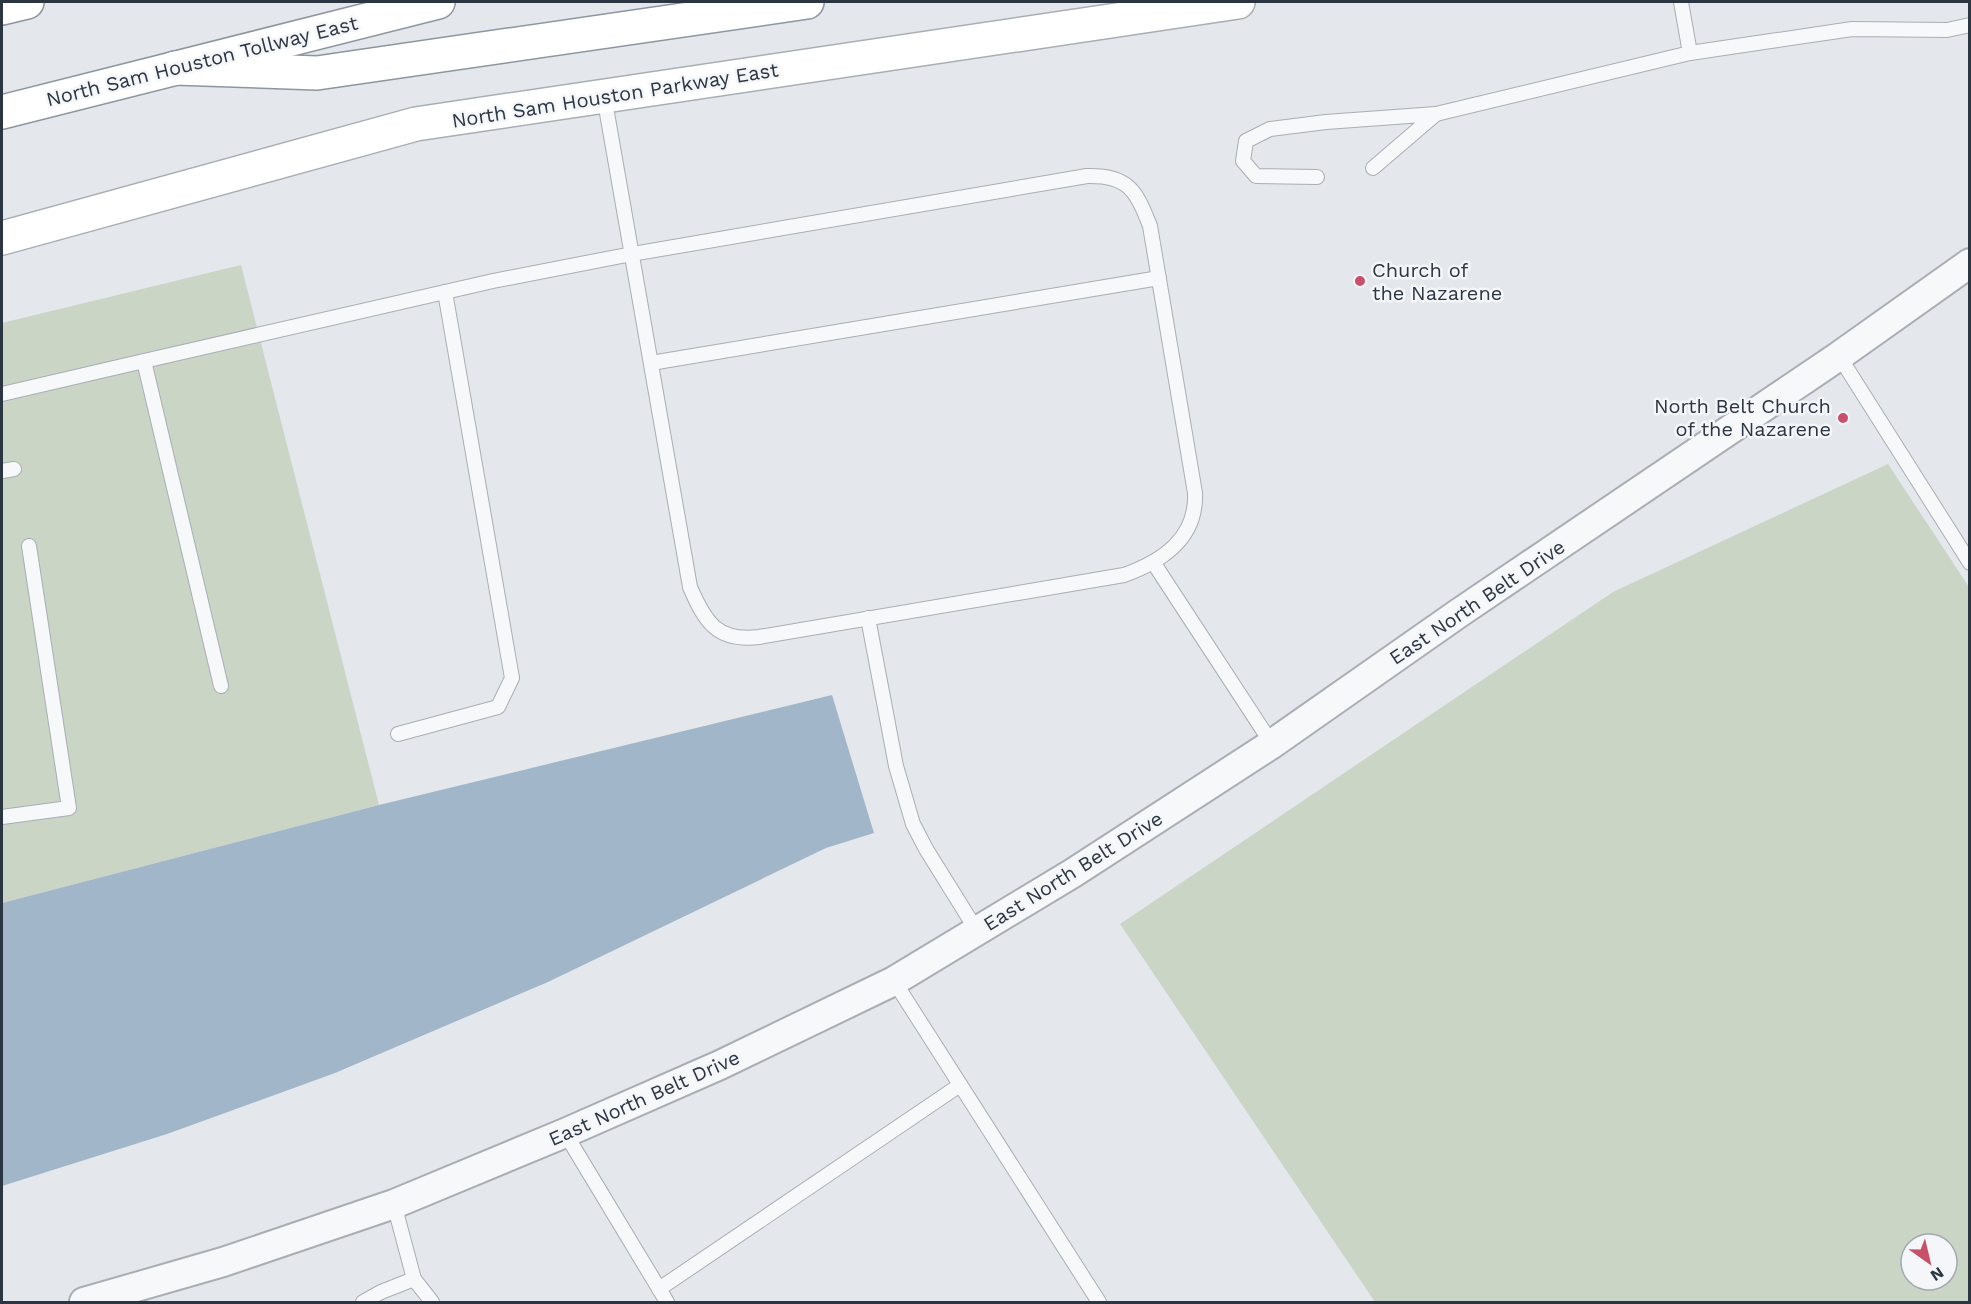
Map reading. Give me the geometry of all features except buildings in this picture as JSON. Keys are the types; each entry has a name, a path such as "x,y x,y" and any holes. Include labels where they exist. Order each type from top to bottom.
{"main road":[{"path":"2,8 27,2"},
{"name":"North Sam Houston Tollway East","path":"2,112 438,2"},
{"path":"175,68 317,73 807,2"},
{"name":"North Sam Houston Parkway East","path":"2,238 416,124 1238,2"}],"street":[{"name":"East North Belt Drive","path":"84,1302 223,1262 394,1204 720,1065 894,981 1073,873 1272,744 1839,356 1970,263"}],"lane":[{"path":"1681,2 1690,53"},
{"path":"1317,177 1256,176 1243,161 1246,141 1270,129 1326,122 1436,114 1690,53 1852,29 1947,30 1970,25"},
{"path":"2,394 445,291 632,254 1075,178 1101,176 1116,178 1129,186 1139,201 1150,226 1195,493 1196,508 1183,538 1153,562 1124,574 746,639 725,634 706,618 690,587 632,254 604,96"},
{"path":"1373,168 1436,114"},
{"path":"651,363 1159,278"},
{"path":"398,734 498,707 512,678 445,291"},
{"path":"1839,356 1970,562"},
{"path":"144,361 221,686"},
{"path":"2,816 69,808 29,546"},
{"path":"1153,562 1272,744"},
{"path":"868,618 896,766 913,824 977,931"},
{"path":"894,981 1099,1302"},
{"path":"659,1288 960,1085"},
{"path":"565,1133 667,1302"},
{"path":"394,1204 414,1279 432,1302"},
{"path":"363,1302 414,1279"}],"green space":[{"path":"241,265 379,805 2,903 2,323"},
{"path":"1888,464 1969,587 1969,1302 1375,1302 1120,924 1613,592"}],"water":[{"path":"832,695 874,833 826,848 548,982 335,1073 167,1134 2,1186 2,903 379,805"}],"place":[{"name":"Church of the Nazarene","path":"1360,281"},
{"name":"North Belt Church of the Nazarene","path":"1843,418"}]}
